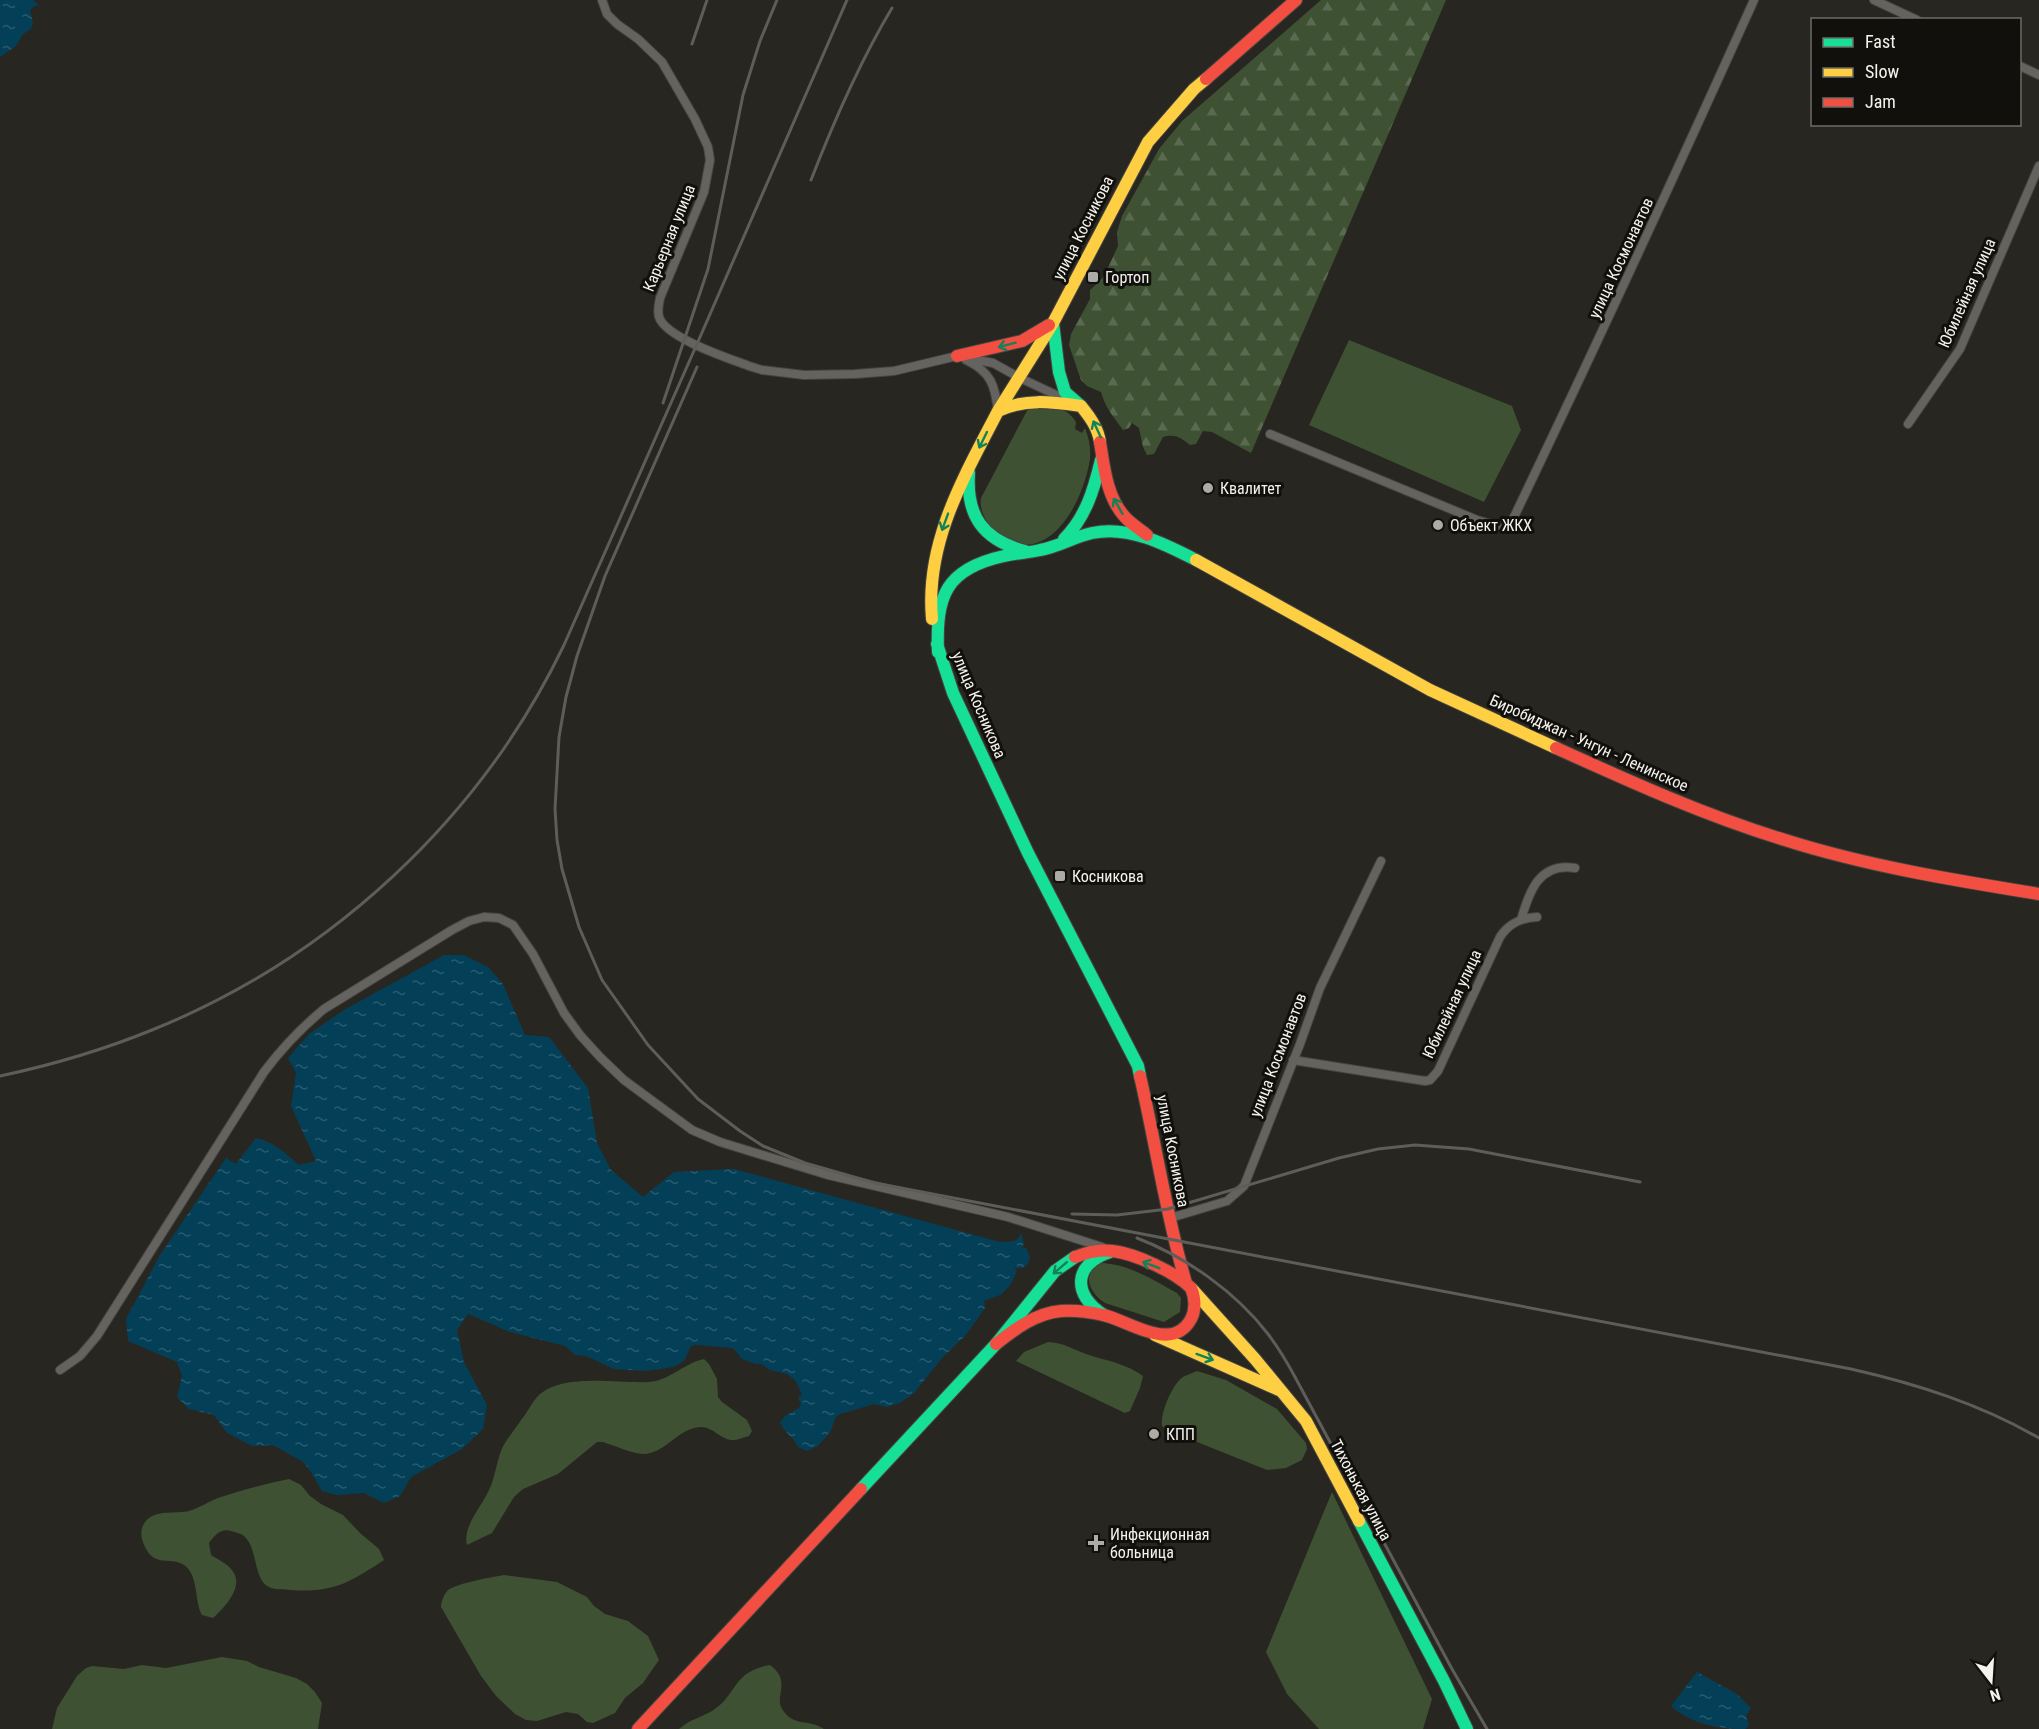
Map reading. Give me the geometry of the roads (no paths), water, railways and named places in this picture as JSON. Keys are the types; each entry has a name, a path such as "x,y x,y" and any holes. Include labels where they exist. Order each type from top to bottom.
{"main road":[{"name":"улица Косникова","path":"1189,1286 1177,1257 1138,1066 1028,853 953,693 938,652 930,605 933,565 945,520 998,411 1053,323 1138,157 1153,135 1194,89 1296,0"},
{"path":"957,356 1022,341 1053,323 1059,372 1065,392 1081,406 1100,433 1102,456 1109,486 1119,510 1156,542"},
{"path":"998,411 1014,403 1039,401 1081,406"},
{"path":"1057,544 1078,522 1094,486 1102,456"},
{"path":"969,469 968,496 980,525 994,540 1031,552"},
{"path":"938,652 937,631 943,594 949,585 979,563 1007,555 1031,552 1093,532 1113,530 1156,542"},
{"name":"Биробиджан - Унгун - Ленинское","path":"1156,542 1212,568 1432,691 1626,779 1736,825 1817,850 1906,872 2039,894"},
{"path":"1106,1316 1088,1303 1081,1279 1091,1261 1114,1251"},
{"path":"638,1729 996,1344 1064,1263 1084,1254 1114,1251 1169,1272 1189,1286 1194,1310 1189,1323 1174,1333 1166,1335 1152,1333"},
{"name":"Тихонькая улица","path":"1189,1286 1284,1392 1306,1421 1467,1729"},
{"path":"996,1344 1027,1322 1049,1313 1070,1311 1106,1316 1234,1368 1284,1392"}],"street":[{"name":"Карьерная улица","path":"602,0 607,14 662,62 695,118 708,147 710,160 704,192 658,307 658,315 666,327 677,336 749,366 783,373 816,375 874,373 894,371 957,356"},
{"name":"улица Космонавтов","path":"1269,434 1477,520 1508,525 1514,517 1596,347 1754,0"},
{"path":"1874,0 1913,18"},
{"path":"2021,67 2039,75"},
{"name":"Юбилейная улица","path":"1908,424 1960,349 2039,166"},
{"path":"957,356 993,363 1081,406"},
{"path":"957,356 979,367 987,374 995,391 998,411"},
{"name":"улица Космонавтов","path":"1170,1218 1227,1202 1244,1186 1320,988 1381,861"},
{"path":"1537,917 1521,920 1529,892 1542,876 1557,868 1575,868"},
{"path":"60,1370 80,1356 97,1336 278,1053 324,1009 452,930 469,921 484,917 499,918 513,926 533,954 564,1013 600,1057 646,1097 692,1130 720,1142 828,1175 1008,1217 1114,1251"},
{"name":"Юбилейная улица","path":"1293,1060 1430,1080 1438,1071 1500,937 1508,927 1521,920"}],"water":[{"path":"0,0 33,0 39,5 34,6 30,11 33,22 31,29 23,34 16,46 0,57"},
{"path":"444,955 464,955 488,967 503,984 525,1035 549,1037 588,1088 597,1143 611,1170 643,1197 674,1172 734,1169 1000,1242 1015,1240 1021,1233 1024,1244 1022,1247 1026,1248 1030,1257 1028,1264 1022,1268 1014,1268 1017,1271 1011,1284 1002,1294 984,1301 985,1308 965,1336 943,1357 914,1393 900,1403 887,1407 874,1404 840,1414 835,1418 831,1431 818,1446 807,1451 798,1447 780,1422 785,1416 799,1408 801,1403 798,1398 802,1394 795,1380 787,1374 770,1370 762,1364 742,1359 733,1348 696,1345 691,1346 684,1361 673,1367 647,1371 614,1369 586,1356 575,1355 565,1346 510,1332 468,1314 457,1330 464,1362 487,1405 483,1429 462,1449 411,1477 400,1496 384,1503 364,1493 337,1495 322,1491 303,1462 273,1445 252,1446 227,1433 214,1415 189,1409 177,1397 182,1376 177,1362 128,1341 126,1319 160,1255 226,1158 236,1164 256,1138 274,1145 299,1165 316,1161 291,1106 296,1073 288,1058 309,1034 344,1010"},
{"path":"1697,1672 1737,1694 1751,1708 1746,1716 1749,1725 1745,1729 1725,1728 1696,1721 1671,1706"}],"railway":[{"path":"692,44 707,0"},
{"path":"663,403 708,269 743,95 760,41 777,0"},
{"path":"0,1076 77,1056 152,1030 218,1000 280,964 339,922 394,875 444,824 490,768 530,708 564,645 847,0"},
{"path":"811,180 848,92 892,8"},
{"path":"697,367 605,576 577,656 566,697 559,737 555,809 562,869 579,927 602,980 648,1045 698,1099 763,1146 805,1163 875,1183 1851,1369 1948,1396 1994,1415 2039,1438"},
{"path":"1072,1214 1117,1215 1168,1209 1339,1158 1378,1149 1415,1145 1469,1149 1640,1182"},
{"path":"1137,1238 1174,1255 1209,1277 1241,1304 1272,1339 1292,1371 1452,1669 1487,1729"}],"place":[{"name":"Гортоп","path":"1093,277"},
{"name":"Квалитет","path":"1208,488"},
{"name":"Объект ЖКХ","path":"1438,525"},
{"name":"Косникова","path":"1060,876"},
{"name":"КПП","path":"1154,1434"},
{"name":"Инфекционная больница","path":"1096,1543"}]}
